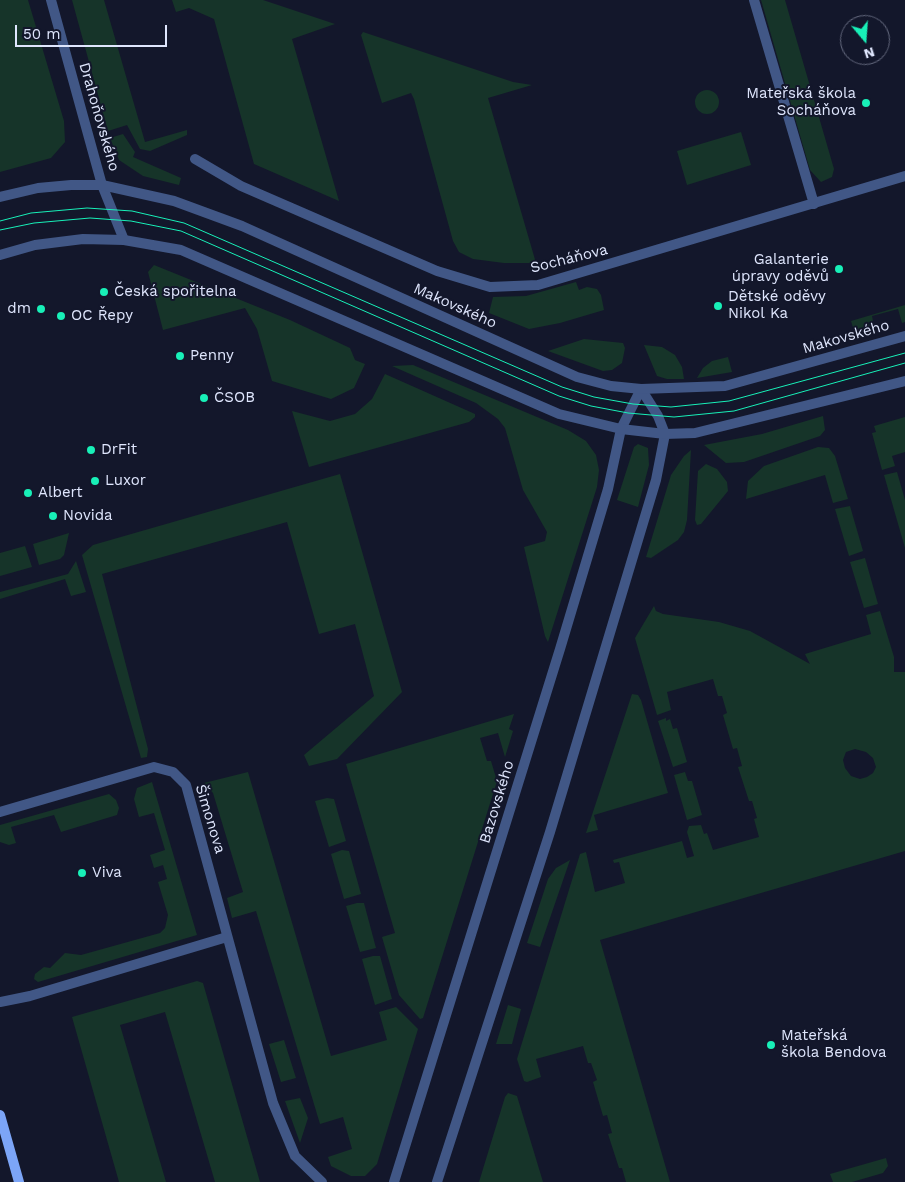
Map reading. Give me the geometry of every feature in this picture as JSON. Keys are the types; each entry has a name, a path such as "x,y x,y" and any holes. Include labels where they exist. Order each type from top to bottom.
{"main road":[{"path":"0,1115 19,1182"}],"street":[{"name":"Drahoňovského","path":"51,0 102,185 124,240"},
{"path":"754,0 814,204"},
{"name":"Socháňova","path":"195,159 241,186 437,271 490,287 538,285 905,176"},
{"name":"Makovského","path":"0,197 38,188 102,185 174,201 242,226 578,377 611,386 641,389 725,386 905,336"},
{"path":"0,255 35,245 73,240 124,240 181,250 559,414 621,429 665,434 694,433 905,381"},
{"path":"437,1182 550,832 656,480 665,434 658,416 641,389"},
{"name":"Bazovského","path":"394,1182 560,649 608,489 621,429 641,389"},
{"name":"Šimonova","path":"0,812 154,767 174,772 186,785 274,1103 295,1156 322,1182"},
{"path":"0,1002 30,996 227,937"}],"green space":[{"path":"0,0 28,0 64,121 65,142 51,158 0,172"},
{"path":"72,0 104,0 145,142 187,130 187,135 150,151 140,149 127,125 108,131"},
{"path":"172,0 263,0 335,24 292,39 339,201 254,164 214,19 189,8 176,12"},
{"path":"761,0 785,0 834,169 832,177 821,182 810,170"},
{"path":"363,32 513,82 532,85 488,98 536,263 504,263 473,259 459,252 453,241 414,99 411,93 382,103 361,35"},
{"path":"707,90 715,94 719,102 715,110 707,114 699,110 695,102 699,94"},
{"path":"741,132 751,165 687,185 677,151"},
{"path":"123,134 135,152 133,157 181,178 179,185 143,176 119,160 110,138"},
{"path":"154,265 290,320 350,348 355,360 365,364 354,388 331,399 272,381 257,329 245,308 163,330 148,272"},
{"path":"576,282 579,290 587,287 597,289 601,295 604,310 560,323 529,329 489,313 493,297 526,296"},
{"path":"905,305 905,322 902,323 898,309 872,316 875,331 856,337 851,321"},
{"path":"584,339 623,343 625,348 622,363 612,370 603,371 548,351"},
{"path":"644,345 662,347 675,355 682,367 684,379 667,379 657,376"},
{"path":"728,357 732,372 697,378 703,368 712,361"},
{"path":"413,365 568,430 586,441 596,455 599,470 597,487 548,642 524,547 545,541 547,532 523,490 505,428 498,419 476,403 392,366"},
{"path":"385,374 475,414 475,417 469,422 309,467 292,411 330,421 355,414 372,399"},
{"path":"823,416 825,430 820,436 744,462 726,463 704,445 762,434"},
{"path":"905,417 905,452 892,456 895,466 882,470 872,433 876,432 874,426"},
{"path":"638,444 648,448 649,465 638,507 617,500 634,447"},
{"path":"818,447 829,448 835,456 848,499 833,503 825,475 746,499 748,481 764,466"},
{"path":"691,450 687,520 684,532 678,540 651,558 646,557 671,475 684,456"},
{"path":"706,464 717,469 727,482 728,491 701,524 697,525 695,520 698,471"},
{"path":"897,472 905,500 905,548 884,475"},
{"path":"340,474 402,692 337,759 309,766 304,755 374,696 355,624 319,634 287,522 102,574 148,749 147,757 141,758 82,555 93,545"},
{"path":"850,506 863,551 849,556 835,509"},
{"path":"69,533 64,555 60,559 39,565 33,544"},
{"path":"25,546 32,567 0,576 0,553"},
{"path":"865,558 878,604 864,608 850,562"},
{"path":"76,561 86,592 71,596 65,579 0,599 0,592 68,574"},
{"path":"654,606 656,611 663,614 719,622 750,631 810,664 805,654 871,634 866,615 880,611 894,657 894,672 905,672 905,851 600,940 670,1182 626,1182 622,1168 619,1168 608,1134 612,1133 607,1115 603,1116 593,1082 597,1080 591,1063 588,1063 583,1046 536,1059 541,1077 527,1082 524,1081 517,1059 580,854 586,852 595,892 625,883 619,862 614,863 613,860 682,841 687,858 694,856 687,832 689,826 701,825 704,834 707,833 713,850 759,837 754,819 757,818 752,801 749,801 738,767 742,766 737,748 733,749 723,715 727,713 722,696 718,696 713,679 667,692 671,710 657,715 635,638","holes":["855,749 866,752 873,758 876,767 873,773 860,779 851,776 845,768 843,760 846,752"]},
{"path":"632,694 638,695 641,700 668,793 594,815 598,830 586,833"},
{"path":"514,714 509,729 513,731 505,757 498,733 480,738 487,761 491,761 497,781 423,1018 420,1019 399,995 382,937 395,933 346,764"},
{"path":"666,718 666,721 670,719 673,729 677,728 687,762 673,767 658,721"},
{"path":"248,772 331,1056 387,1040 379,1012 396,1007 418,1029 377,1164 365,1176 351,1176 331,1166 328,1157 352,1149 343,1117 320,1124 256,911 232,918 227,898 243,892 213,793 204,783"},
{"path":"685,772 688,781 692,781 702,815 687,820 674,775"},
{"path":"152,782 197,935 38,982 34,979 35,974 44,967 50,968 65,953 81,955 160,933 165,928 168,915 158,882 167,879 163,865 154,868 150,855 165,850 154,813 139,817 134,799 137,788"},
{"path":"109,794 116,800 119,808 117,815 61,832 54,815 11,827 16,843 9,845 0,842 0,825"},
{"path":"327,798 334,799 346,841 329,847 315,801"},
{"path":"342,850 349,851 361,894 344,899 331,854"},
{"path":"570,860 540,947 527,943 548,879 556,868"},
{"path":"364,903 376,948 360,952 346,906"},
{"path":"380,956 392,999 375,1005 362,959"},
{"path":"197,981 203,983 260,1182 215,1182 165,1012 120,1025 166,1182 119,1182 72,1017"},
{"path":"508,1005 521,1009 512,1044 496,1044"},
{"path":"284,1040 296,1078 281,1082 269,1044"},
{"path":"508,1093 517,1096 543,1182 479,1182 505,1097"},
{"path":"300,1098 308,1118 300,1143 285,1101"},
{"path":"886,1158 888,1166 883,1173 852,1182 833,1182 830,1174"}],"tram line":[{"path":"0,221 31,213 87,208 132,211 184,223 562,387 594,397 633,404 671,407 729,401 905,353"},
{"path":"0,230 34,223 90,218 131,221 181,231 559,396 591,406 628,413 674,417 734,411 905,363"}],"place":[{"name":"Mateřská škola Socháňova","path":"866,103"},
{"name":"Galanterie úpravy oděvů","path":"839,269"},
{"name":"Česká spořitelna","path":"104,292"},
{"name":"Dětské oděvy Nikol Ka","path":"718,306"},
{"name":"dm","path":"41,309"},
{"name":"OC Řepy","path":"61,316"},
{"name":"Penny","path":"180,356"},
{"name":"ČSOB","path":"204,398"},
{"name":"DrFit","path":"91,450"},
{"name":"Luxor","path":"95,481"},
{"name":"Albert","path":"28,493"},
{"name":"Novida","path":"53,516"},
{"name":"Viva","path":"82,873"},
{"name":"Mateřská škola Bendova","path":"771,1045"}]}
